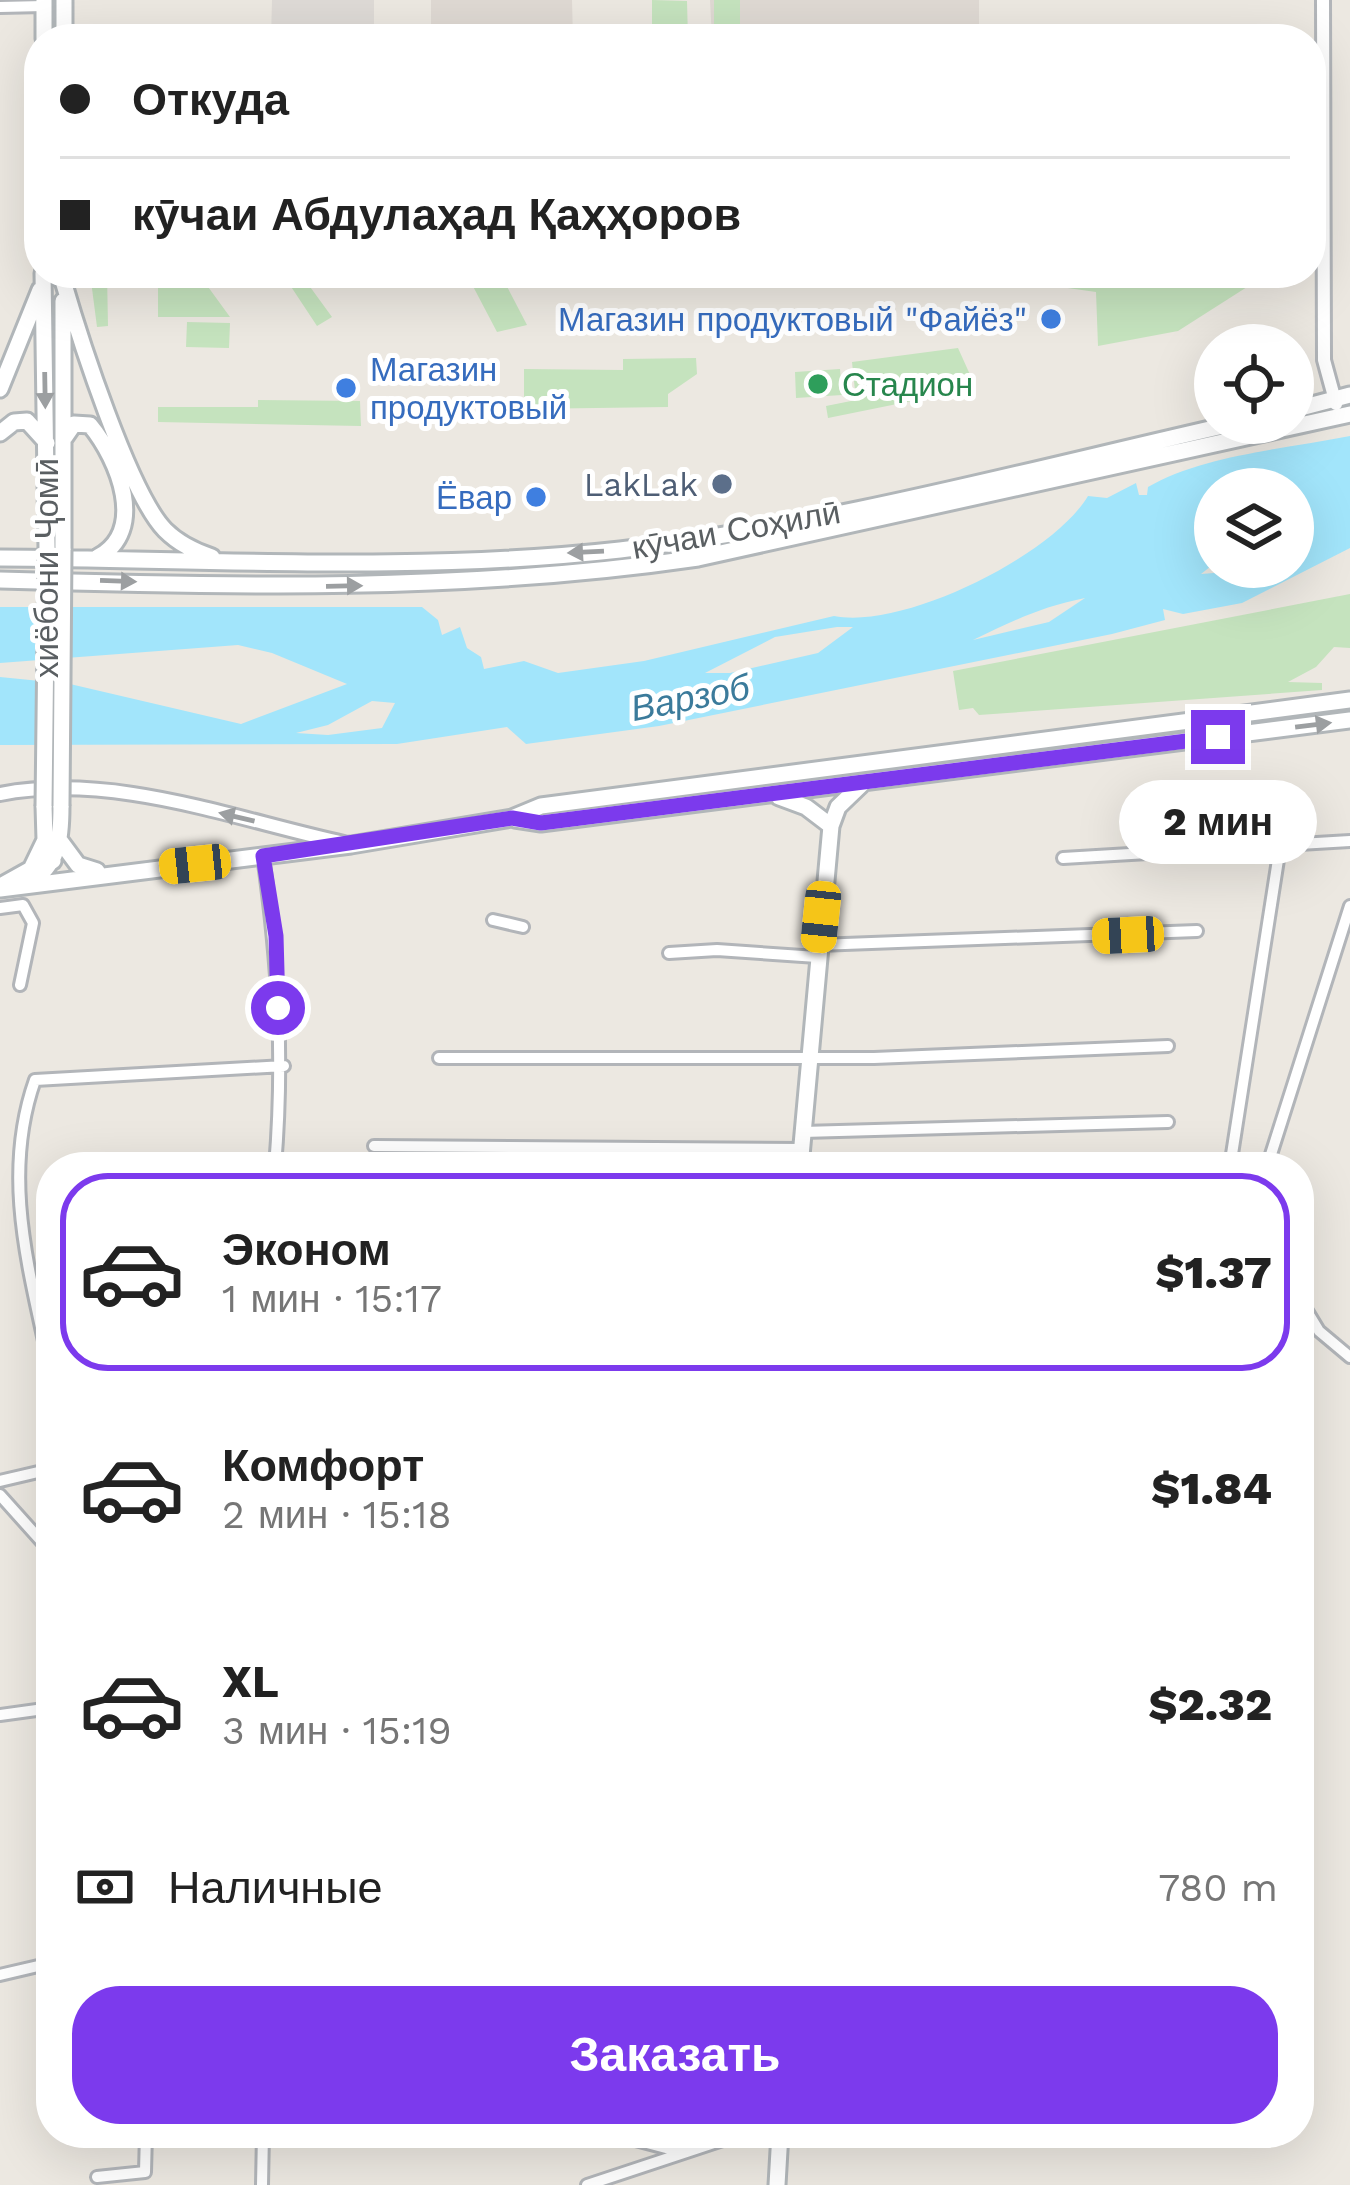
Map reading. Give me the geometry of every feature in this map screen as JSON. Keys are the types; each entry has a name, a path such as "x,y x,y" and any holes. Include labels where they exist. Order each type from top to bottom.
{"main road":[{"path":"0,389 39,288"},
{"name":"хиёбони Ҷомӣ","path":"44,288 55,442"},
{"name":"хиёбони Ҷомӣ","path":"26,886 53,861 55,442 62,288"},
{"path":"66,288 82,343 149,508 179,542 226,562"},
{"path":"1314,408 1344,406"},
{"path":"0,580 227,588 429,584 604,572 698,558 1344,406"},
{"path":"0,433 14,422 27,422 55,442 74,424 90,425 119,482 124,533 113,549 95,558"},
{"name":"кӯчаи Соҳилӣ","path":"6,556 226,562 617,550 722,534 1194,432"},
{"path":"428,559 436,571 429,584"},
{"path":"0,887 351,845 512,818 541,806 1350,700"},
{"path":"512,818 541,823 776,796 1350,720"},
{"path":"801,1149 831,826 838,808 864,782"},
{"path":"776,796 806,807 831,826"},
{"path":"0,887 31,869 53,841 78,865 118,872"},
{"path":"53,861 81,876"},
{"path":"777,2185 779,2148"}],"street":[{"path":"0,7 44,3"},
{"path":"1324,288 1324,360 1344,406"},
{"path":"0,794 83,788 351,845"},
{"path":"1063,858 1350,842"},
{"path":"1232,1152 1280,847"},
{"path":"263,856 276,936 284,1066 276,1152"},
{"path":"0,908 22,905 33,923 20,985"},
{"path":"1273,1152 1350,906"},
{"path":"493,920 523,927"},
{"path":"669,952 818,951 1197,931"},
{"path":"439,1058 810,1058 1168,1046"},
{"path":"36,1305 16,1212 16,1166 33,1085 39,1078 284,1066"},
{"path":"374,1146 801,1149 1168,1122"},
{"path":"0,1167 16,1166"},
{"path":"1314,1323 1350,1357"},
{"path":"0,1481 36,1473"},
{"path":"0,1495 36,1535"},
{"path":"0,1715 36,1710"},
{"path":"0,1975 36,1967"},
{"path":"97,2177 145,2172 146,2148"},
{"path":"262,2185 263,2148"},
{"path":"655,2148 684,2153"},
{"path":"587,2185 704,2148"}],"shaded area":[{"path":"272,0 374,0 374,24 271,24"},
{"path":"431,0 572,0 573,24 431,24"},
{"path":"710,0 979,0 979,24 711,24"}],"green space":[{"path":"652,0 687,1 688,24 652,24"},
{"path":"714,0 740,0 740,24 714,24"},
{"path":"92,288 107,288 108,326 97,327"},
{"path":"158,288 209,288 230,317 158,317"},
{"path":"292,288 311,288 332,317 317,326"},
{"path":"474,288 508,288 527,325 497,332"},
{"path":"1068,288 1245,288 1178,331 1098,346 1096,292"},
{"path":"187,322 230,323 229,348 186,347"},
{"path":"958,348 972,379 966,390 828,418 826,406 856,400 852,362"},
{"path":"696,358 697,374 668,394 668,407 524,409 524,369 623,370 623,359"},
{"name":"Стадион","path":"840,369 842,395 796,398 795,372"},
{"path":"258,400 360,401 361,426 158,422 158,407 258,407"},
{"path":"1350,594 1350,648 1334,647 1316,667 1288,682 1322,683 1322,690 979,715 973,708 959,710 953,671"}],"water":[{"name":"Варзоб","path":"1350,436 1350,548 1314,566 1314,468 1194,468 1194,588 1271,588 1242,603 1183,614 1163,609 1165,620 1112,634 659,726 526,744 507,727 397,744 0,745 0,677 70,684 241,724 347,684 272,653 238,645 0,663 0,607 422,607 438,620 442,635 460,627 467,648 481,657 484,669 524,661 558,673 644,661 834,616 898,612 973,584 1010,564 1070,519 1088,496 1107,498 1136,483 1139,495 1147,495 1148,487 1194,467","holes":["1085,598 1049,622 973,640 1027,615","853,627 818,653 730,673 705,673 775,637","372,701 395,703 382,728 328,735 296,733 328,725"]}],"place":[{"name":"Магазин продуктовый \"Файёз\"","path":"1051,319"},
{"name":"Стадион","path":"818,384"},
{"name":"Магазин продуктовый","path":"346,388"},
{"name":"LakLak","path":"722,484"},
{"name":"Ёвар","path":"536,497"}],"route":[{"path":"278,1008 276,936 263,856 512,818 541,823 1218,737"}]}
